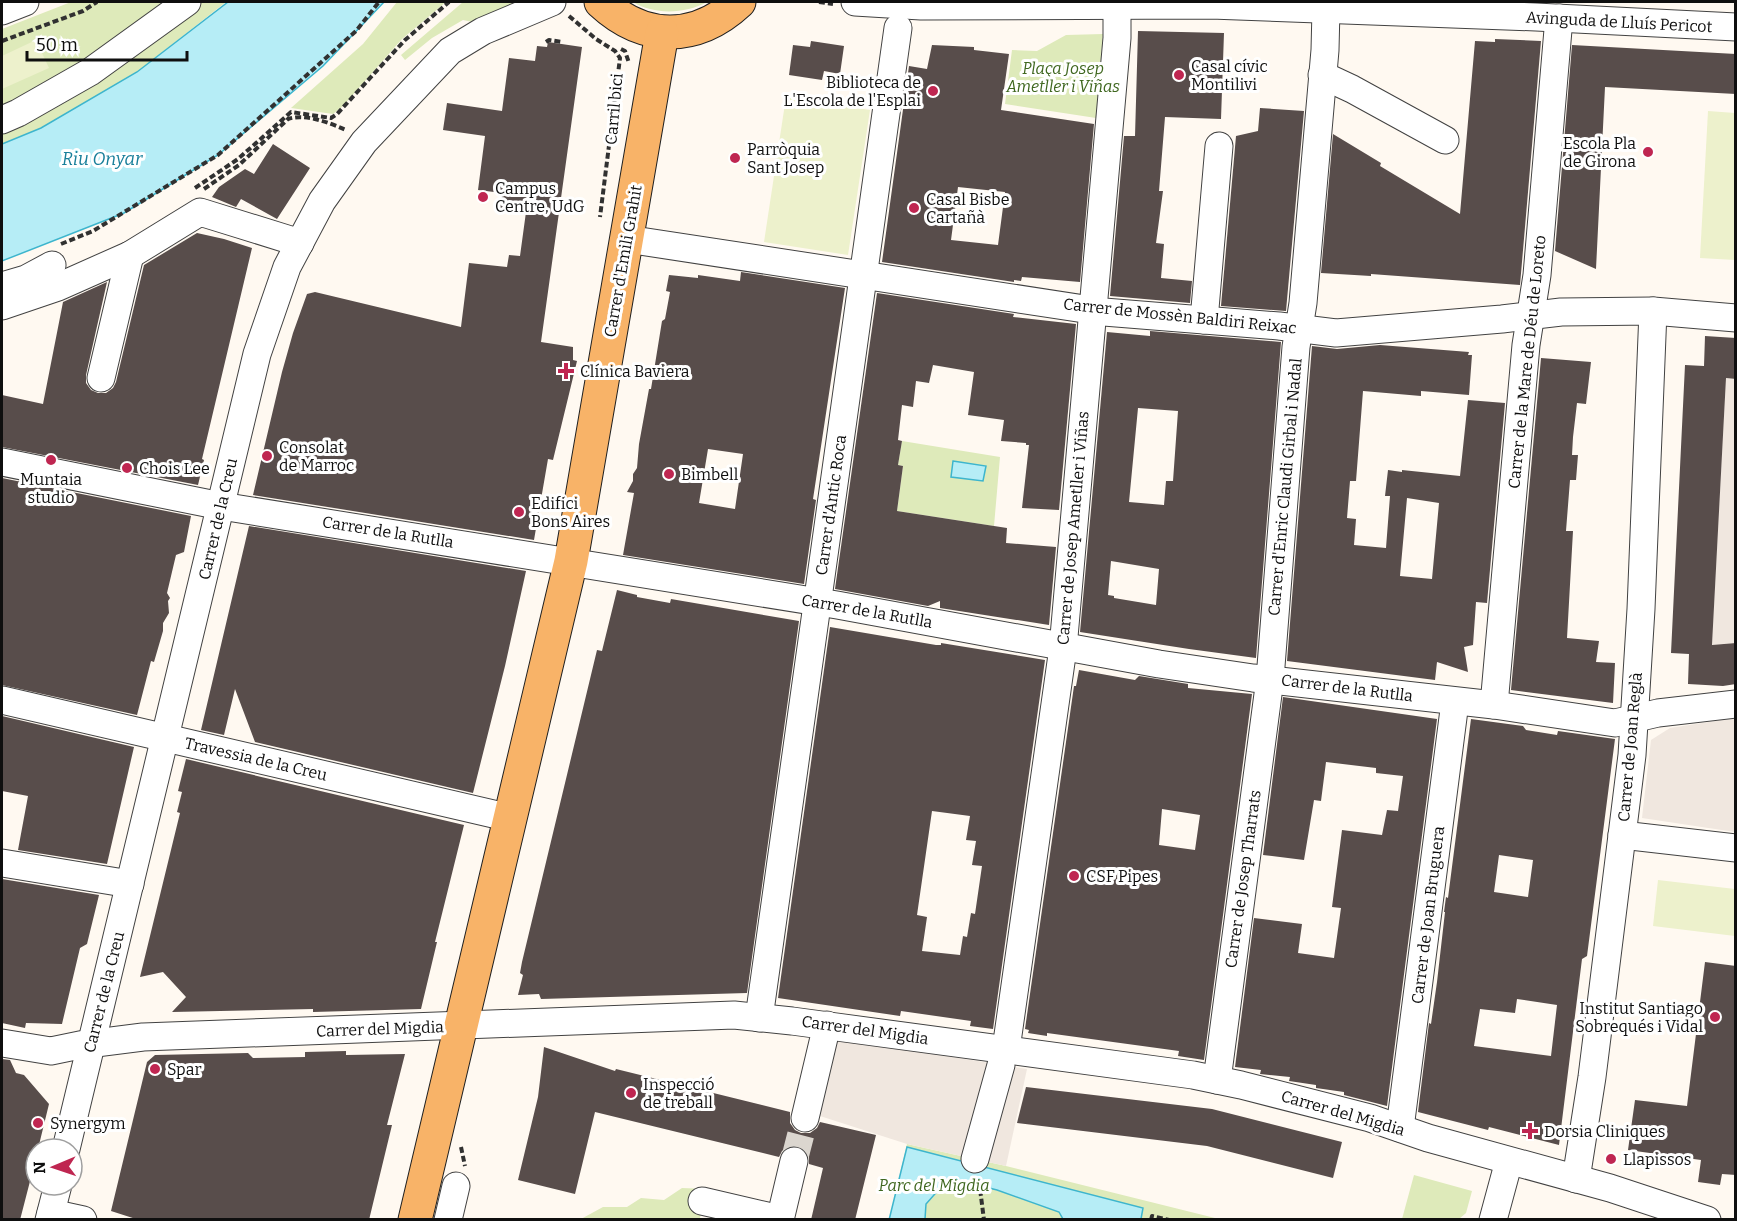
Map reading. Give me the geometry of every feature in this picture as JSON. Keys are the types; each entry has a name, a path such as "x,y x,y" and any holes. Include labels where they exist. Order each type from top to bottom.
{"main road":[{"path":"601,2 625,21 662,33 698,28 714,21 739,2"},
{"name":"Carrer d'Emili Grahit","path":"415,1220 571,561 662,33"}],"street":[{"path":"2,11 25,2"},
{"path":"2,120 90,72 186,2"},
{"name":"Avinguda de Lluís Pericot","path":"855,2 921,6 1211,5 1736,27"},
{"name":"Carrer de la Creu","path":"69,1137 257,354 287,267 322,201 364,142 450,51 483,31 550,3"},
{"name":"Carrer de Josep Ametller i Viñas","path":"977,1172 1004,1057 1063,648 1117,38 1117,5"},
{"name":"Carrer d'Enric Claudi Girbal i Nadal","path":"1270,679 1326,9"},
{"name":"Carrer de la Mare de Déu de Loreto","path":"1494,705 1531,316 1537,275 1559,18"},
{"name":"Carrer d'Antic Roca","path":"759,1018 898,28"},
{"path":"1322,75 1444,140"},
{"path":"1204,320 1219,146"},
{"path":"2,306 58,287 130,255 200,212 300,243"},
{"name":"Carrer de Mossèn Baldiri Reixac","path":"627,240 864,267 1093,310 1336,333 1561,312 1653,311 1736,318"},
{"path":"2,286 26,279 56,255"},
{"path":"101,378 130,255"},
{"name":"Carrer de Joan Reglà","path":"1576,1179 1592,1077 1632,755 1653,311"},
{"name":"Carrer de la Rutlla","path":"2,462 221,506 571,561 1159,664 1494,705 1615,723 1658,713 1736,705"},
{"name":"Carrer de Josep Tharrats","path":"1217,1080 1270,679"},
{"name":"Travessia de la Creu","path":"2,700 511,818"},
{"name":"Carrer de Joan Bruguera","path":"1400,1128 1455,702"},
{"path":"1622,835 1736,848"},
{"path":"2,863 130,884"},
{"name":"Carrer del Migdia","path":"2,1043 51,1051 142,1037 722,1016 827,1025 1004,1057 1193,1074 1370,1119 1707,1220"},
{"path":"805,1118 827,1025"},
{"path":"702,1201 780,1219 794,1161"},
{"path":"1493,1220 1509,1161"},
{"path":"448,1220 456,1186"},
{"path":"55,1197 50,1216 83,1220"}],"path":[{"path":"2,41 82,11 97,2"},
{"path":"56,255 218,154 356,31 379,2"},
{"path":"188,192 238,159 291,112 331,118 337,114 405,40 448,2 454,5"},
{"path":"550,3 554,21 568,16 615,51 620,58 600,217"},
{"name":"Carril bici","path":"606,38 624,51 630,66"},
{"path":"546,42 549,40 562,42"},
{"path":"977,1172 984,1220"},
{"path":"1151,1220 1152,1216 1169,1220"}],"green space":[{"path":"71,2 226,2 137,72 41,128 2,144 2,29"},
{"path":"397,2 446,2 402,39 343,106 333,114 291,108 363,44"},
{"path":"463,2 523,2 477,23 463,20 432,38 405,60 401,55"},
{"path":"633,2 707,2 679,11 660,11"},
{"name":"Plaça Josep Ametller i Viñas","path":"1103,34 1096,118 1005,104 1012,50 1037,51 1066,35"},
{"path":"36,40 49,68 2,89 2,56"},
{"path":"786,97 870,110 848,255 764,242"},
{"path":"1708,111 1735,113 1735,260 1700,258"},
{"path":"902,441 1000,457 994,526 897,511 903,466 898,465"},
{"path":"1658,880 1735,889 1735,936 1653,926"},
{"name":"Parc del Migdia","path":"907,1144 1006,1166 1219,1219 889,1220"},
{"path":"1414,1175 1472,1191 1466,1213 1459,1219 1402,1219"},
{"path":"682,1188 707,1189 700,1218 707,1219 581,1219 603,1207 627,1207 641,1198 664,1200"}],"shaded area":[{"path":"1726,378 1735,379 1735,643 1712,645"},
{"path":"1735,718 1735,832 1642,818 1651,740 1670,728"},
{"path":"834,1038 1027,1069 1006,1166 907,1144 820,1116"}],"water":[{"name":"Riu Onyar","path":"228,2 384,2 323,66 218,155 124,213 2,261 2,144 41,128 137,72"},
{"path":"953,461 986,466 983,481 951,477"},
{"path":"907,1147 1143,1208 1141,1219 1063,1219 1059,1212 997,1190 949,1178 926,1204 925,1219 889,1220"}],"building":[{"path":"1138,31 1224,33 1221,119 1165,117 1159,191 1163,191 1156,243 1164,244 1161,278 1192,281 1190,303 1110,296 1124,136 1135,136"},
{"path":"1495,39 1541,41 1520,285 1371,274 1371,276 1321,273 1333,134 1381,163 1380,166 1460,214 1475,41 1495,42"},
{"path":"811,41 844,46 840,74 824,71 822,80 789,75 793,45 810,47"},
{"path":"548,42 582,47 541,342 573,347 573,360 577,361 553,460 548,459 534,540 253,495 282,372 307,294 315,292 461,327 469,263 507,267 509,255 520,256 526,212 500,209 502,193 478,190 485,136 443,130 447,103 502,111 509,58 535,61 537,46 547,47"},
{"path":"932,45 974,47 974,50 1009,54 1001,110 1094,124 1080,282 1022,277 1021,281 1014,280 1014,282 882,262 909,66 927,69","holes":["958,187 1005,192 998,245 951,240"]},
{"path":"1572,45 1736,54 1736,94 1605,87 1596,269 1555,251"},
{"path":"1260,108 1304,111 1286,311 1221,306 1236,136 1258,131"},
{"path":"273,144 310,168 277,219 241,199 236,207 212,197 219,187 245,169 254,174"},
{"path":"197,233 252,248 202,459 204,460 198,485 2,447 2,395 43,404 63,302 107,282 86,375 86,383 91,390 106,393 113,388 116,382 144,265"},
{"path":"741,272 845,288 813,499 816,500 804,584 623,555 634,493 627,492 637,468 649,389 651,389 662,321 665,319 670,292 666,291 669,275 698,278 698,275 740,281","holes":["708,449 743,454 735,509 699,503"]},
{"path":"877,293 1014,314 1013,317 1076,324 1059,510 1022,508 1029,445 1001,441 1004,420 968,415 974,372 933,365 929,383 916,381 913,407 902,405 898,440 902,441 898,465 903,466 897,511 1007,528 1006,543 1056,547 1049,625 940,608 940,601 928,606 835,589"},
{"path":"1150,331 1281,342 1256,658 1080,632 1107,332 1150,336","holes":["1138,408 1178,411 1173,481 1166,481 1164,505 1129,502","1111,561 1159,569 1156,605 1108,595"]},
{"path":"1705,336 1736,338 1736,379 1726,378 1712,645 1736,643 1736,684 1723,686 1688,684 1689,654 1671,653 1685,365 1704,366"},
{"path":"1380,345 1469,352 1468,355 1472,355 1469,395 1421,391 1421,396 1363,391 1356,481 1350,481 1347,518 1356,519 1354,545 1386,548 1390,496 1385,496 1388,470 1460,476 1468,400 1505,403 1487,603 1476,602 1473,645 1464,647 1468,672 1437,662 1435,680 1287,661 1312,346 1337,349","holes":["1407,498 1439,503 1432,579 1400,576"]},
{"path":"1541,358 1591,362 1586,404 1577,403 1573,437 1572,455 1578,455 1576,480 1570,480 1566,531 1573,531 1567,638 1599,641 1596,662 1615,663 1613,703 1511,690"},
{"path":"2,478 191,516 184,552 176,555 167,593 170,598 169,613 163,623 154,662 151,661 137,715 2,685"},
{"path":"249,526 526,571 473,793 255,742 235,689 224,735 201,730"},
{"path":"617,590 637,595 637,597 670,603 671,599 799,621 747,993 541,999 539,994 518,995 523,975 520,973 522,962 597,650 602,651"},
{"path":"830,627 1045,660 993,1029 970,1026 971,1021 901,1011 900,1016 778,998","holes":["932,811 970,816 966,840 976,841 972,865 982,866 975,914 971,913 967,937 963,936 960,955 922,951 927,917 917,915"]},
{"path":"1079,670 1135,680 1139,676 1188,684 1188,688 1252,694 1204,1060 1178,1056 1179,1051 1047,1033 1047,1036 1028,1033 1029,1030 1025,1029 1074,686 1076,686","holes":["1162,809 1200,815 1195,850 1159,845"]},
{"path":"1283,697 1437,719 1387,1106 1344,1095 1344,1092 1289,1081 1290,1077 1260,1074 1261,1070 1235,1067 1254,918 1302,924 1298,953 1334,958 1341,908 1332,907 1342,830 1382,835 1387,810 1398,811 1403,776 1376,773 1376,768 1326,762 1321,801 1314,800 1304,860 1263,855"},
{"path":"2,716 134,747 107,864 18,850 28,796 2,791"},
{"path":"1471,719 1523,726 1526,730 1557,735 1558,731 1615,739 1587,956 1582,959 1559,1145 1418,1112 1429,1023 1431,1024 1437,982 1446,897 1448,898","holes":["1499,855 1533,860 1528,897 1494,892","1517,999 1557,1005 1551,1056 1474,1046 1480,1009 1515,1013"]},
{"path":"186,759 464,825 421,1009 172,1012 186,997 163,972 140,977 180,813 177,812 182,792 178,791"},
{"path":"2,879 99,895 87,944 80,948 62,1024 26,1023 25,1028 2,1023"},
{"path":"1705,962 1736,966 1736,1175 1722,1174 1720,1185 1698,1182 1701,1160 1628,1150 1635,1100 1687,1106"},
{"path":"544,1047 615,1071 616,1069 790,1112 790,1123 795,1130 801,1133 810,1133 817,1128 820,1122 876,1135 855,1220 811,1220 823,1168 809,1164 809,1156 798,1146 789,1146 782,1151 779,1157 595,1112 575,1194 518,1180 538,1097"},
{"path":"346,1051 346,1055 405,1054 387,1125 392,1125 369,1220 139,1220 111,1211 147,1062 155,1055 248,1053 253,1058 305,1057 305,1052"},
{"path":"2,1059 10,1060 16,1073 24,1075 49,1104 41,1137 24,1137 24,1197 26,1197 20,1220 2,1220"},
{"path":"1026,1087 1212,1109 1342,1142 1333,1178 1207,1146 1017,1123"}],"tunnel":[{"path":"794,1161 805,1118"}],"place":[{"name":"Casal cívic Montilivi","path":"1179,75"},
{"name":"Biblioteca de L'Escola de l'Esplai","path":"933,91"},
{"name":"Escola Pla de Girona","path":"1648,152"},
{"name":"Parròquia Sant Josep","path":"735,158"},
{"name":"Campus Centre, UdG","path":"483,197"},
{"name":"Casal Bisbe Cartañà","path":"914,208"},
{"name":"Clínica Baviera","path":"566,371"},
{"name":"Consolat de Marroc","path":"267,456"},
{"name":"Muntaia studio","path":"51,460"},
{"name":"Chois Lee","path":"127,468"},
{"name":"Bimbell","path":"669,474"},
{"name":"Edifici Bons Aires","path":"519,512"},
{"name":"CSF Pipes","path":"1074,876"},
{"name":"Institut Santiago Sobrequés i Vidal","path":"1715,1017"},
{"name":"Spar","path":"155,1069"},
{"name":"Inspecció de treball","path":"631,1093"},
{"name":"Synergym","path":"38,1123"},
{"name":"Dorsia Cliniques","path":"1530,1131"},
{"name":"Llapissos","path":"1611,1159"}]}
